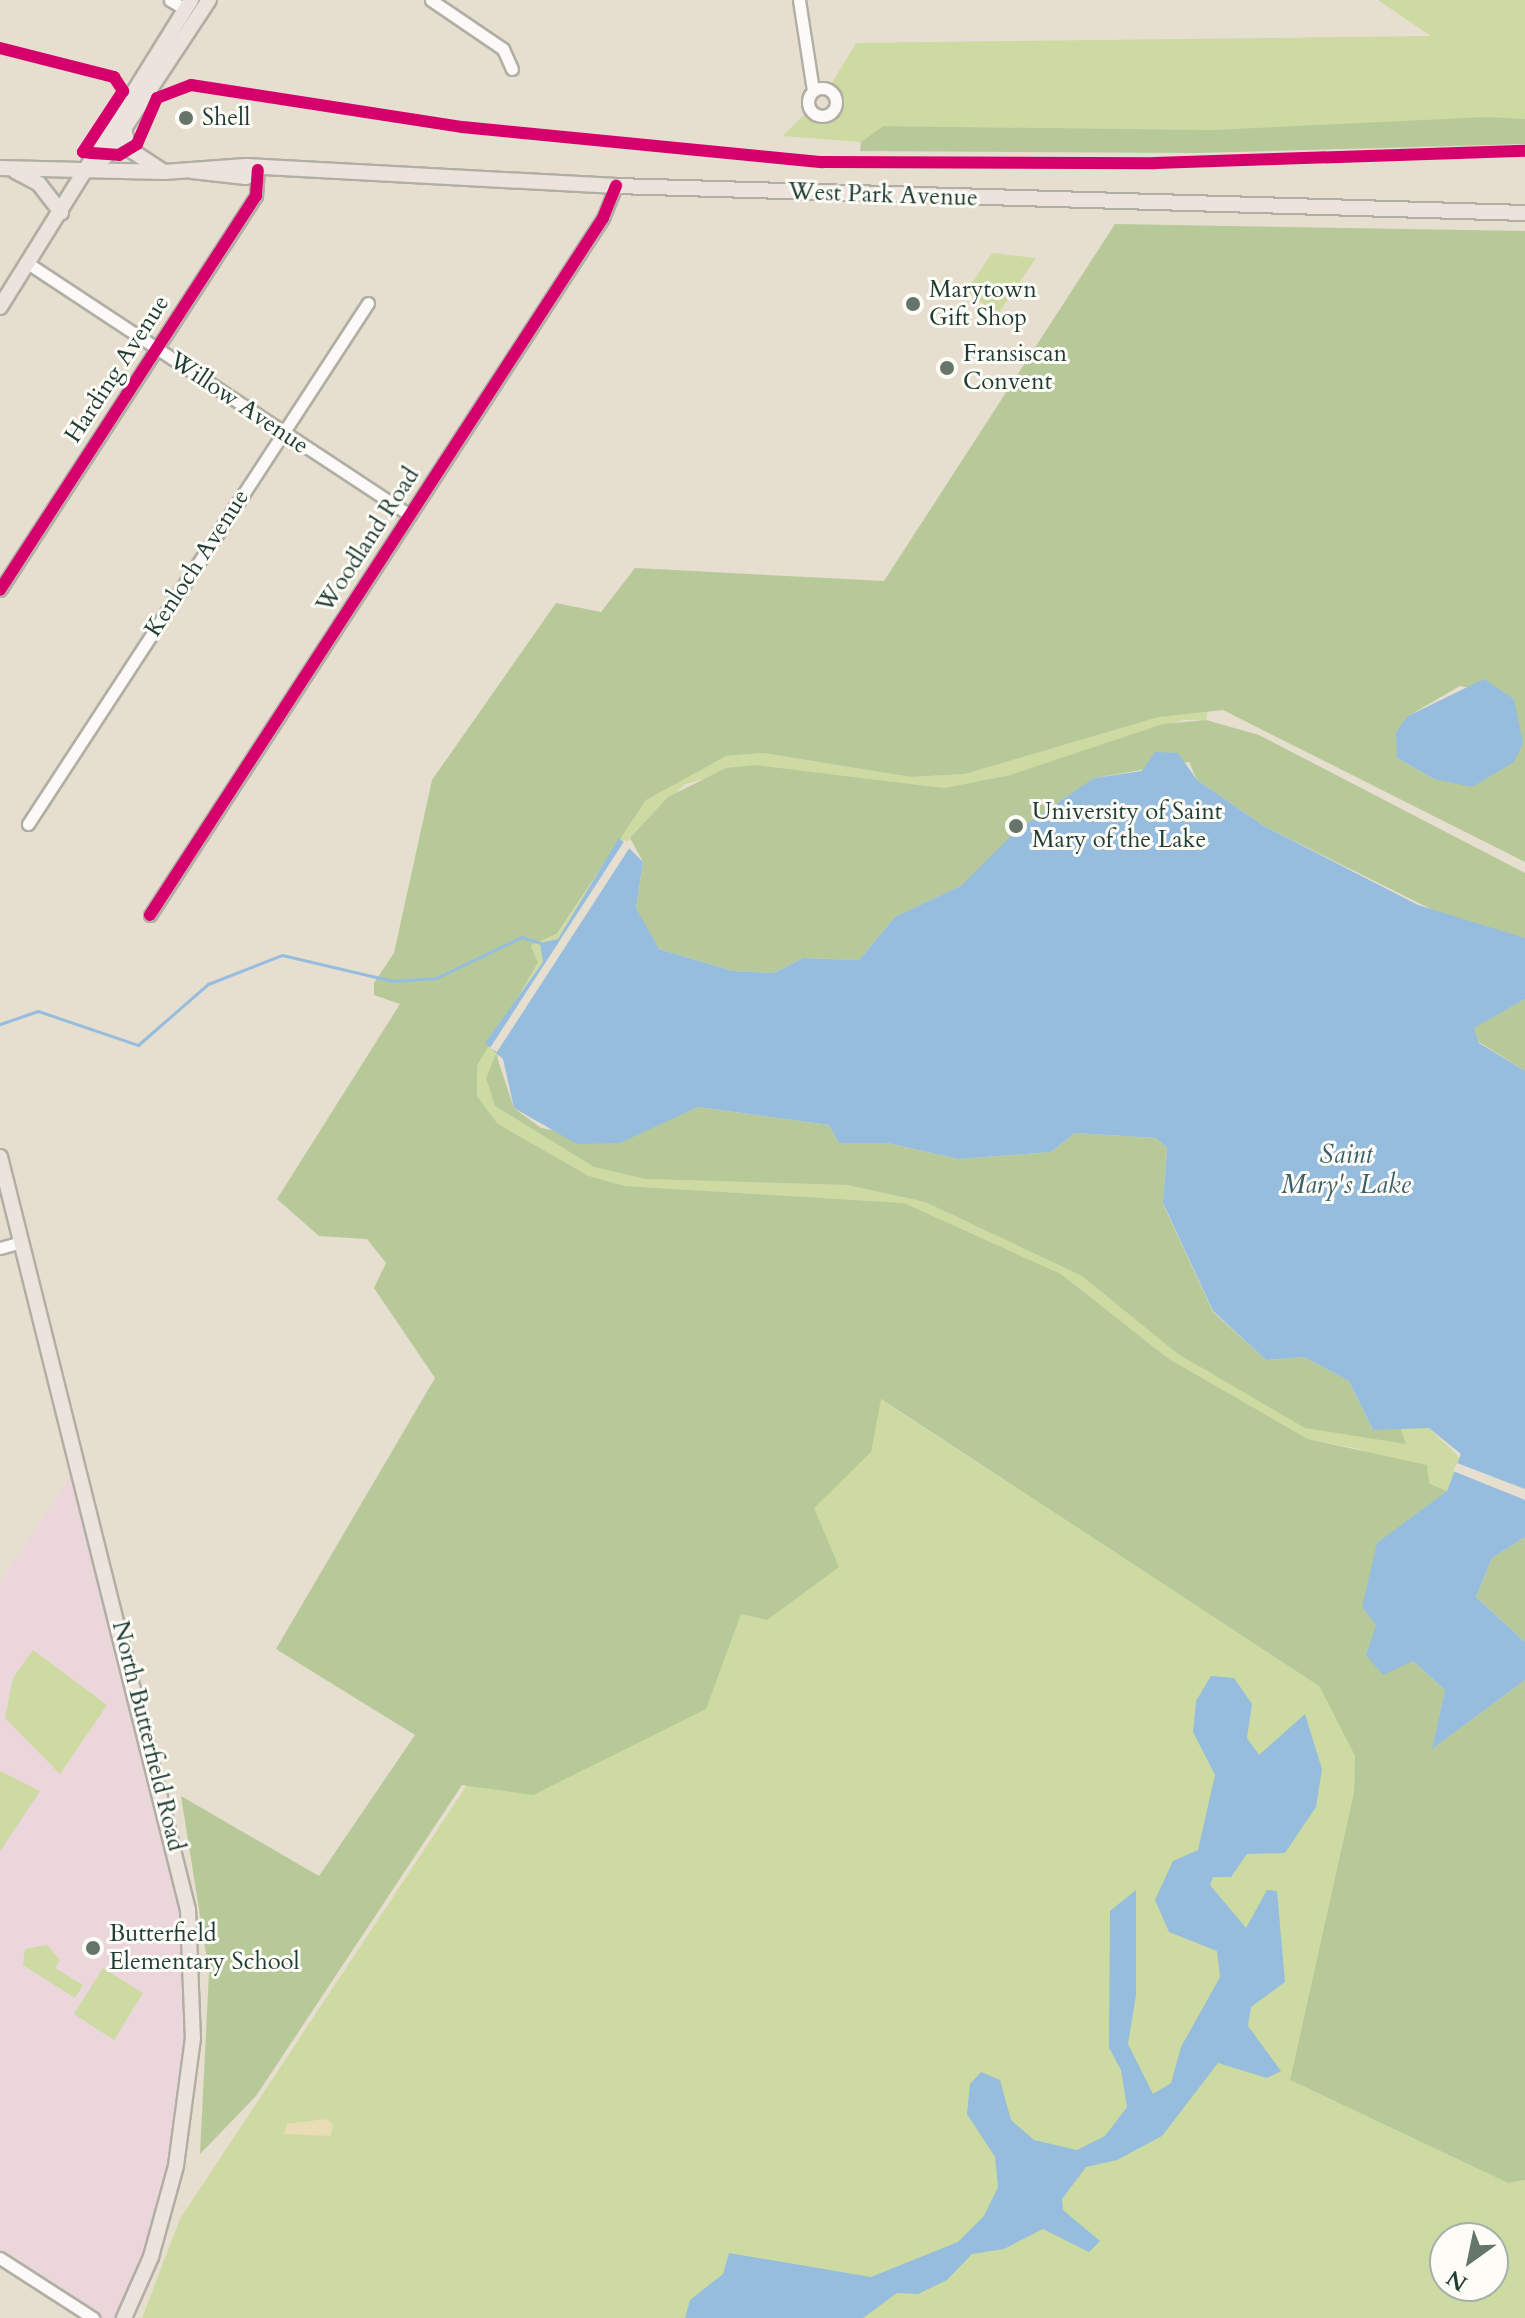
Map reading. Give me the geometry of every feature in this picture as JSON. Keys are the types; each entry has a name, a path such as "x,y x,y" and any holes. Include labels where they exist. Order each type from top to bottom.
{"main road":[{"path":"87,171 124,129 209,0"},
{"path":"0,307 188,5"},
{"path":"124,129 129,149 164,172"},
{"name":"West Park Avenue","path":"5,169 164,172 192,171 205,165 616,186 1525,213"},
{"path":"5,169 39,184 61,212"},
{"name":"North Butterfield Road","path":"0,1157 179,1858 190,1933 193,2038 176,2166 151,2257 124,2318"}],"street":[{"path":"170,0 188,5"},
{"path":"431,0 503,49 512,69"},
{"path":"799,0 813,90"},
{"name":"Harding Avenue","path":"0,590 256,196 258,170"},
{"name":"Woodland Road","path":"150,915 603,218 616,186"},
{"name":"Willow Avenue","path":"29,264 410,515"},
{"name":"Kenloch Avenue","path":"28,824 368,303"},
{"path":"0,1248 21,1242"},
{"path":"0,2258 93,2318"}],"shaded area":[{"name":"Butterfield Elementary School","path":"79,1464 179,1858 193,2038 176,2166 124,2318 93,2318 0,2258 0,1582"}],"green space":[{"path":"1378,0 1525,0 1525,119 1212,130 883,126 861,142 783,136 805,114 824,123 840,116 844,96 832,83 856,43 1431,36"},
{"path":"1488,117 1525,119 1525,144 1197,153 860,151 861,142 883,126 1212,130"},
{"path":"1115,224 1525,231 1525,862 1223,710 1159,717 965,774 911,777 763,753 726,756 646,800 557,934 531,945 538,963 477,1066 477,1096 498,1124 589,1176 625,1186 904,1203 1061,1274 1169,1359 1308,1439 1427,1465 1429,1483 1447,1491 1418,1515 1366,1655 1413,1661 1445,1690 1433,1748 1525,1680 1525,2180 1508,2183 1290,2080 1354,1792 1355,1756 1319,1686 881,1399 871,1452 814,1508 839,1567 767,1620 741,1614 706,1709 533,1795 462,1785 256,2096 200,2154 209,1972 181,1796 319,1876 415,1735 276,1649 435,1378 374,1288 386,1263 367,1239 319,1236 277,1199 400,1004 374,995 374,983 394,953 432,780 556,603 601,612 635,568 884,581","holes":["1460,686 1514,698 1515,726 1434,779 1397,758 1408,716"]},
{"path":"992,253 1036,258 998,314 966,292"},
{"path":"1208,709 1206,720 1184,720 1010,775 944,788 756,765 685,784 630,838 486,1077 495,1106 594,1167 645,1179 847,1185 925,1202 1082,1276 1207,1372 1405,1443 1400,1426 1429,1428 1463,1461 1447,1491 1359,1449 1308,1439 1169,1359 1061,1274 904,1203 625,1186 589,1176 498,1124 477,1096 477,1066 538,964 531,944 558,934 645,800 676,777 726,756 762,753 911,777 965,774 1159,717"},
{"path":"1206,720 1259,735 1525,873 1525,938 1461,924 1264,826 1197,780 1189,762 1094,778 962,885 895,917 859,960 803,958 774,973 733,971 659,949 645,932 636,908 643,862 630,838 668,797 726,768 756,765 944,788 1010,775 1163,724"},
{"path":"1525,999 1525,1071 1479,1042 1473,1028"},
{"path":"496,1054 514,1108 541,1128 620,1142 698,1107 829,1125 839,1143 887,1143 959,1159 1051,1152 1075,1133 1156,1138 1167,1148 1163,1204 1213,1312 1266,1360 1304,1357 1349,1381 1373,1430 1400,1426 1406,1444 1305,1428 1178,1354 1082,1276 925,1202 847,1185 645,1179 594,1167 495,1106 486,1078"},
{"path":"770,1327 1319,1686 1355,1756 1354,1792 1290,2080 1508,2183 1525,2180 1525,2318 142,2318 180,2219"},
{"path":"1525,1537 1525,1642 1476,1597 1492,1558"},
{"path":"33,1650 107,1705 60,1774 5,1718 13,1678"},
{"path":"0,1771 40,1791 0,1851"},
{"path":"47,1945 60,1960 55,1968 83,1985 75,1998 23,1965 25,1949"},
{"path":"103,1968 143,1993 114,2040 74,2014"}],"sand":[{"path":"325,2119 333,2124 331,2136 284,2134 287,2124"}],"water":[{"path":"1484,679 1514,699 1523,743 1514,762 1472,787 1434,779 1397,758 1396,732 1408,716"},
{"name":"Saint Mary's Lake","path":"1155,752 1178,753 1197,780 1264,826 1418,905 1525,938 1525,999 1474,1028 1479,1043 1525,1071 1525,1537 1492,1558 1476,1597 1525,1642 1525,1680 1432,1749 1445,1690 1413,1661 1383,1675 1366,1655 1376,1625 1362,1607 1377,1543 1447,1491 1461,1454 1429,1428 1373,1430 1349,1381 1304,1357 1266,1360 1213,1311 1163,1203 1167,1148 1156,1138 1075,1133 1051,1152 959,1159 887,1143 839,1143 829,1125 698,1107 620,1143 577,1144 514,1108 503,1059 485,1043 543,962 540,943 558,939 619,838 643,862 636,908 659,949 733,971 774,973 803,958 859,960 895,917 962,885 1015,832 1094,778 1142,771"},
{"path":"1211,1676 1234,1678 1252,1704 1247,1738 1259,1755 1305,1714 1322,1769 1316,1807 1285,1853 1247,1854 1231,1877 1213,1877 1210,1885 1246,1928 1267,1890 1277,1891 1285,1982 1251,2007 1248,2026 1281,2071 1267,2078 1218,2063 1162,2136 1117,2160 1086,2167 1062,2199 1063,2210 1100,2241 1089,2252 1043,2229 1004,2249 972,2254 947,2280 918,2294 897,2293 863,2318 685,2318 690,2300 723,2274 729,2253 871,2277 958,2242 984,2216 998,2187 995,2157 967,2114 970,2084 981,2072 1000,2080 1011,2120 1034,2140 1077,2150 1105,2136 1127,2107 1121,2070 1109,2048 1110,1911 1136,1890 1136,1995 1128,2044 1153,2094 1171,2083 1181,2047 1220,1977 1217,1951 1169,1932 1155,1900 1173,1861 1198,1850 1215,1775 1193,1732 1196,1701"}],"pier":[{"path":"625,840 632,844 497,1052 490,1048"},
{"path":"1457,1463 1525,1489 1525,1500 1453,1471"}],"waterway":[{"path":"0,1024 38,1011 138,1045 208,984 282,955 393,981 436,978 522,937 540,943"}],"cycle path":[{"path":"0,48 114,77 123,91 83,152 119,155 137,144 157,98 191,85 463,127 821,162 1155,163 1525,151"},
{"path":"0,590 256,196 258,170"},
{"path":"150,915 603,218 616,186"}],"place":[{"name":"Shell","path":"186,118"},
{"name":"Marytown Gift Shop","path":"913,304"},
{"name":"Fransiscan Convent","path":"947,368"},
{"name":"University of Saint Mary of the Lake","path":"1016,826"},
{"name":"Butterfield Elementary School","path":"93,1948"}]}
